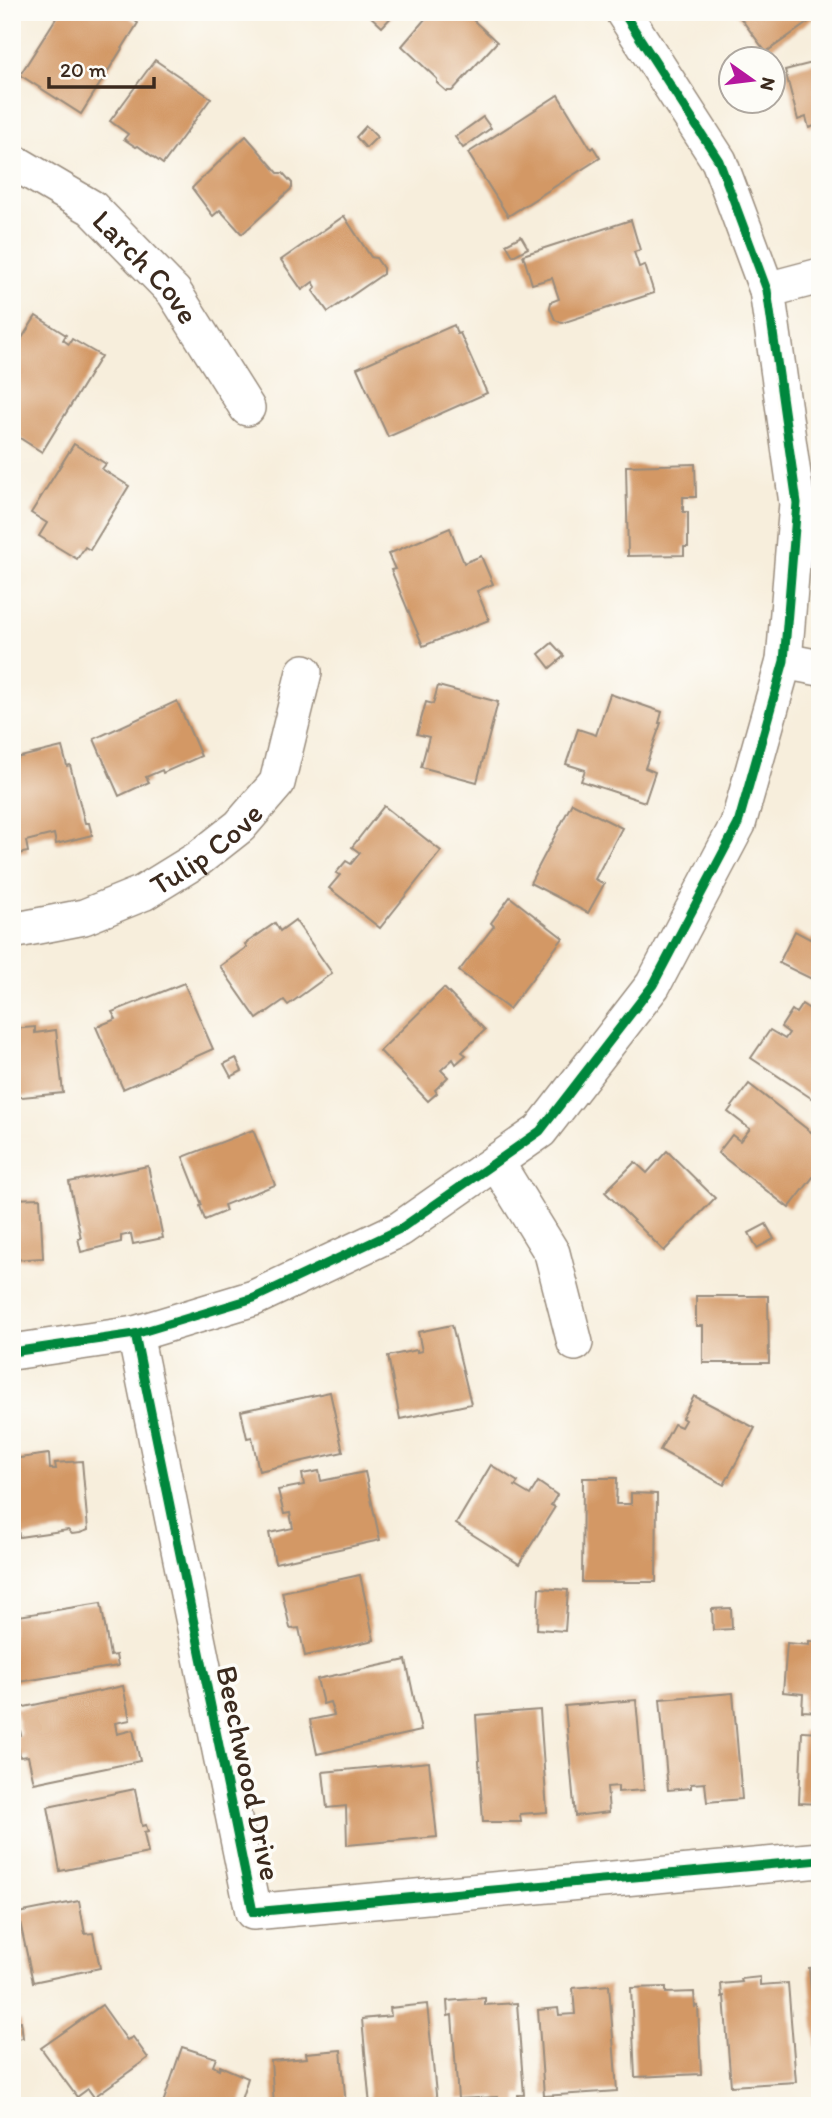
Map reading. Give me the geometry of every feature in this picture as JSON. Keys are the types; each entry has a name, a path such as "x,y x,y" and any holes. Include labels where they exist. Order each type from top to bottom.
{"street":[{"path":"12,1352 135,1334 254,1298 400,1229 540,1131 653,985 738,824 784,661 797,503 767,290 719,161 623,12"},
{"name":"Larch Cove","path":"12,161 92,208 174,292 247,408"},
{"path":"767,290 820,276"},
{"path":"784,661 820,668"},
{"name":"Tulip Cove","path":"12,931 84,917 143,893 198,859 240,826 277,783 304,673"},
{"path":"496,1162 552,1253 575,1343"},
{"name":"Beechwood Drive","path":"135,1334 253,1912 820,1860"}],"building":[{"path":"60,12 122,12 138,23 81,114 20,75"},
{"path":"366,12 396,12 382,27"},
{"path":"431,12 480,12 473,20 497,42 452,91 446,91 437,83 437,79 402,46"},
{"path":"736,12 820,12 775,46 762,46"},
{"path":"155,60 211,98 163,164 124,139 128,134 110,121"},
{"path":"820,61 820,124 809,128 806,117 798,120 786,70"},
{"path":"558,95 591,149 593,147 600,158 508,216 468,153"},
{"path":"483,117 491,128 463,148 455,137"},
{"path":"366,126 377,137 366,148 356,137"},
{"path":"246,136 278,173 283,173 292,183 292,188 242,234 220,210 213,216 192,188"},
{"path":"344,216 371,257 376,258 383,268 383,274 328,312 313,291 316,287 313,282 302,290 281,260"},
{"path":"631,220 640,250 634,252 639,267 645,265 654,293 562,323 555,320 550,308 551,302 559,299 552,278 532,284 523,255"},
{"path":"521,236 528,248 513,256 506,244"},
{"path":"36,316 66,335 63,340 69,344 72,339 101,356 42,452 12,433 12,354"},
{"path":"454,325 487,393 388,437 357,368"},
{"path":"74,444 106,464 102,469 129,486 90,550 85,547 77,559 39,536 47,523 31,513"},
{"path":"695,464 696,497 683,497 683,512 688,512 688,547 684,547 684,555 628,556 626,466"},
{"path":"450,528 464,563 481,556 493,584 477,591 489,620 423,646 391,570 395,569 388,554"},
{"path":"552,643 564,656 550,668 539,654"},
{"path":"438,686 498,702 477,782 421,767 429,737 417,734 426,702 433,704"},
{"path":"610,694 662,712 661,723 645,768 655,772 645,802 581,781 585,770 566,764 578,729 596,735"},
{"path":"177,701 201,756 163,773 162,770 146,777 149,782 119,796 94,739"},
{"path":"62,747 67,766 70,765 85,823 89,823 92,835 56,844 54,834 26,841 28,852 12,855 12,759"},
{"path":"572,803 622,828 595,879 604,884 588,913 530,883"},
{"path":"384,806 441,851 380,928 329,888 340,875 336,873 346,861 351,864 360,853 352,847"},
{"path":"510,897 563,938 509,1009 459,971 494,926 491,923"},
{"path":"820,914 820,983 779,963 795,931 812,940 818,927 814,926"},
{"path":"295,920 332,973 288,1005 284,1000 257,1019 220,966 275,923 280,931"},
{"path":"184,983 213,1049 123,1089 96,1027 116,1019 112,1012"},
{"path":"444,988 485,1030 462,1052 466,1055 456,1064 453,1059 441,1070 448,1077 428,1101 380,1051"},
{"path":"802,1004 820,1016 820,1104 751,1058 770,1030 785,1039 789,1033 781,1027 792,1010 796,1013"},
{"path":"35,1027 35,1033 56,1030 63,1093 12,1098 12,1029"},
{"path":"236,1058 242,1071 231,1077 224,1064"},
{"path":"749,1084 820,1139 820,1168 789,1208 718,1153 732,1135 740,1141 750,1129 728,1112"},
{"path":"253,1130 275,1185 224,1205 226,1211 205,1220 200,1206 202,1205 183,1157"},
{"path":"667,1151 715,1198 664,1251 605,1192 635,1162 647,1173"},
{"path":"148,1166 163,1238 133,1244 131,1234 121,1236 121,1242 81,1252 78,1238 81,1238 69,1182"},
{"path":"40,1198 43,1258 12,1260 12,1199"},
{"path":"766,1224 774,1239 757,1248 749,1233"},
{"path":"696,1296 768,1296 769,1363 703,1363 703,1326 696,1326"},
{"path":"452,1325 471,1404 400,1419 388,1356 422,1351 418,1332"},
{"path":"330,1392 343,1452 259,1471 252,1437 247,1438 241,1411"},
{"path":"694,1396 755,1428 724,1485 660,1450 674,1424 681,1427 685,1420 682,1418"},
{"path":"49,1454 50,1469 56,1469 55,1463 82,1461 88,1530 72,1534 68,1530 19,1537 12,1459"},
{"path":"491,1465 518,1482 515,1486 530,1495 538,1482 557,1495 551,1505 555,1507 519,1564 456,1524"},
{"path":"319,1471 321,1481 365,1472 380,1540 275,1563 269,1533 293,1528 290,1513 284,1514 278,1490 304,1485 302,1474"},
{"path":"583,1478 617,1478 616,1504 631,1504 631,1493 657,1494 656,1582 582,1582"},
{"path":"360,1575 374,1640 305,1656 299,1628 290,1628 282,1592"},
{"path":"539,1588 568,1590 565,1631 537,1629"},
{"path":"101,1603 110,1656 116,1655 118,1666 12,1683 12,1617"},
{"path":"731,1608 732,1629 713,1630 712,1609"},
{"path":"809,1641 820,1642 820,1712 802,1711 803,1694 783,1692 787,1643 809,1645"},
{"path":"406,1660 421,1731 317,1754 310,1720 334,1715 330,1702 323,1704 317,1679"},
{"path":"123,1686 130,1720 115,1723 117,1734 133,1730 140,1761 34,1783 28,1756 20,1757 16,1736 21,1735 15,1709"},
{"path":"733,1693 742,1799 707,1802 705,1783 691,1784 691,1788 668,1790 660,1699"},
{"path":"636,1700 644,1790 618,1792 618,1786 607,1787 609,1812 575,1816 565,1706"},
{"path":"540,1710 547,1812 520,1814 521,1822 483,1822 476,1715"},
{"path":"802,1731 820,1732 820,1804 799,1803"},
{"path":"429,1762 437,1837 347,1845 346,1806 327,1808 323,1772"},
{"path":"135,1789 142,1826 146,1825 148,1832 144,1833 148,1853 60,1871 48,1807"},
{"path":"79,1901 85,1934 93,1933 100,1968 33,1982 18,1913"},
{"path":"820,1967 820,2049 816,2049 809,1968"},
{"path":"760,1977 760,1985 788,1983 796,2082 731,2086 721,1984"},
{"path":"609,1985 617,2091 544,2096 538,2010 558,2008 559,2015 575,2014 573,1988"},
{"path":"666,1987 666,1993 694,1992 695,2007 698,2006 701,2074 635,2077 631,1988"},
{"path":"485,1998 485,2005 517,2003 524,2095 518,2095 518,2106 498,2106 497,2097 458,2099 452,2015 448,2016 447,2001"},
{"path":"427,2004 437,2104 370,2106 362,2019 391,2016 390,2008"},
{"path":"102,2005 127,2040 133,2037 148,2058 94,2097 88,2089 77,2097 41,2048"},
{"path":"21,2021 23,2038 12,2040 12,2022"},
{"path":"182,2047 216,2058 213,2066 219,2069 220,2066 248,2078 239,2106 162,2106"},
{"path":"341,2050 346,2106 274,2106 271,2061 307,2058 306,2053"}],"cycle path":[{"path":"12,1352 135,1334 254,1298 400,1229 540,1131 653,985 738,824 784,661 797,503 767,290 719,161 623,12"},
{"path":"135,1334 253,1912 820,1860"}]}
